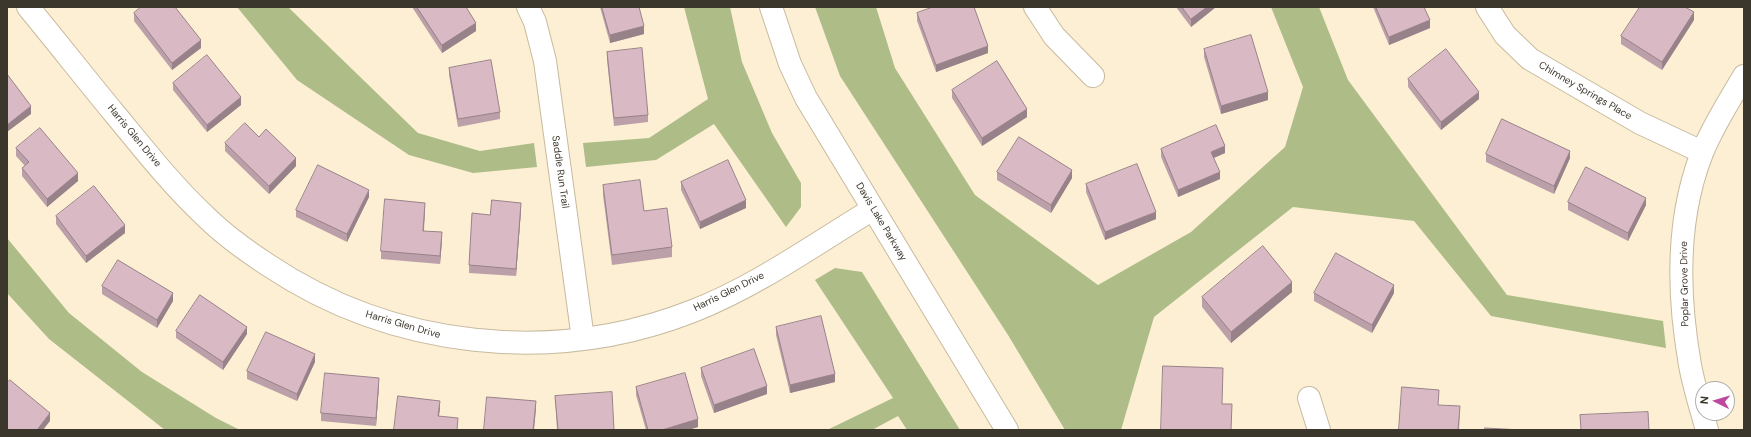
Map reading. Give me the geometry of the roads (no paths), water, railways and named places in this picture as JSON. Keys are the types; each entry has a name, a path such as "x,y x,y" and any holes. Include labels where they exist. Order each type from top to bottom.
{"street":[{"name":"Harris Glen Drive","path":"28,7 152,160 204,216 241,247 294,282 349,309 395,325 442,336 490,342 534,343 583,339 643,327 693,311 750,284 873,209"},
{"name":"Saddle Run Trail","path":"528,7 535,22 545,61 583,339"},
{"name":"Davis Lake Parkway","path":"771,7 790,64 806,98 1007,430"},
{"path":"1035,7 1054,36 1093,76"},
{"name":"Chimney Springs Place","path":"1487,7 1505,35 1530,59 1640,122 1702,152"},
{"name":"Poplar Grove Drive","path":"1707,430 1690,367 1685,325 1682,264 1684,228 1689,198 1702,152 1744,76"},
{"path":"1309,398 1318,430"}]}
